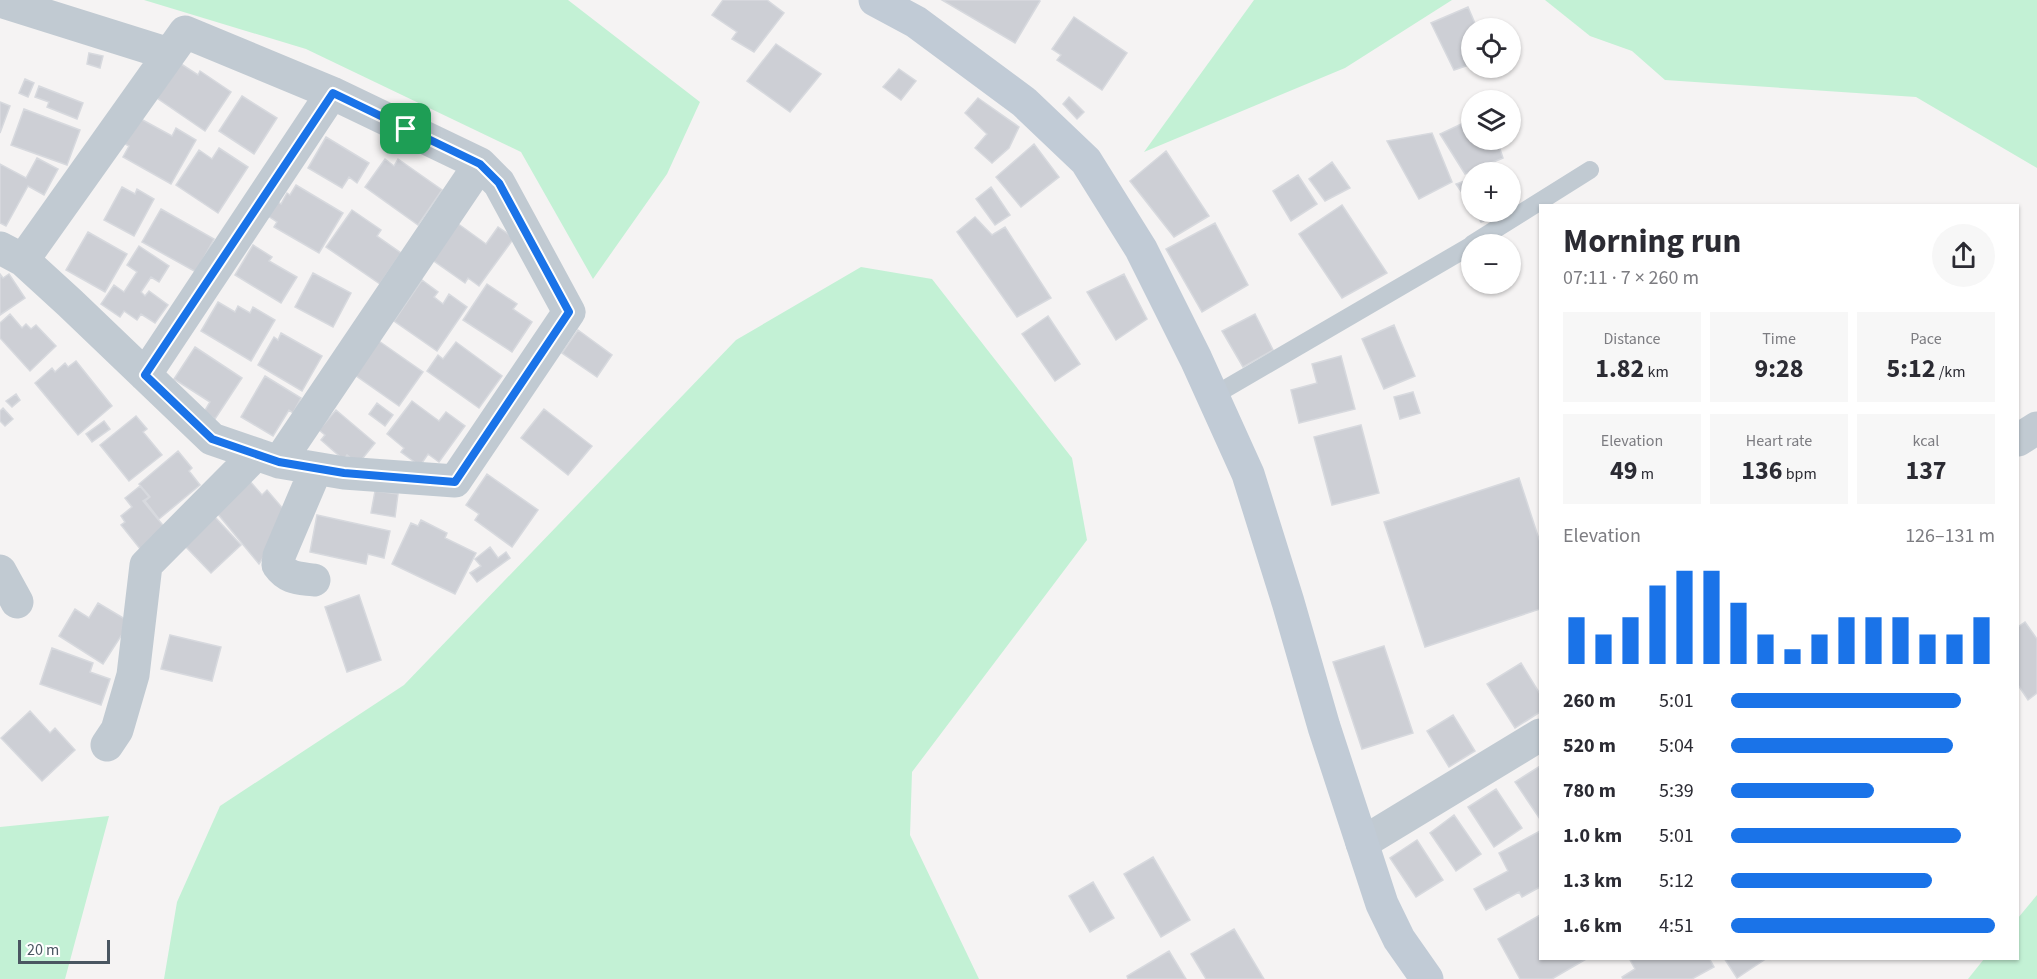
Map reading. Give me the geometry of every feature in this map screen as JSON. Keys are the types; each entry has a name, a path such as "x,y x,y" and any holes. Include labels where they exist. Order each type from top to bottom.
{"street":[{"path":"875,0 916,22 1024,102 1086,160 1141,249 1213,396 1248,474 1324,727 1382,904 1395,930 1427,979"},
{"path":"0,1 169,54"},
{"path":"185,32 333,93 480,164 499,183 569,312 455,482 316,469 267,458 212,439 11,254 185,32"},
{"path":"145,375 333,93"},
{"path":"107,745 117,730 133,675 146,565 267,458 480,164"},
{"path":"2019,439 2037,428"},
{"path":"314,580 292,578 278,565 279,556 316,469"},
{"path":"0,571 17,602"},
{"path":"1362,843 1539,736"}],"lane":[{"path":"1489,234 1590,170"},
{"path":"1213,396 1461,251"}],"green space":[{"path":"144,0 568,0 700,102 667,174 593,279 521,152 306,49"},
{"path":"1254,0 1452,0 1345,68 1144,152"},
{"path":"1545,0 2037,0 2037,168 1916,97 1665,80 1632,51 1590,36"},
{"path":"861,267 932,279 1072,458 1087,540 912,772 910,835 979,979 164,979 177,902 220,806 404,685 736,340"},
{"path":"109,816 65,979 0,979 0,827"},
{"path":"2037,895 2037,979 1968,979 1983,960 2019,960 2019,917"}],"building":[{"path":"723,0 767,0 784,13 754,52 732,39 737,32 712,15"},
{"path":"942,0 1039,0 1040,1 1015,43"},
{"path":"1468,7 1473,18 1461,18 1461,68 1454,70 1431,23"},
{"path":"1074,17 1127,53 1102,90 1057,60 1061,55 1052,49"},
{"path":"776,44 821,74 790,112 747,81"},
{"path":"89,53 103,56 100,68 87,64"},
{"path":"178,62 198,75 200,71 231,92 205,131 154,96"},
{"path":"899,69 916,81 901,100 883,87"},
{"path":"25,79 34,83 28,97 19,93"},
{"path":"39,86 83,103 77,119 47,107 49,102 35,97"},
{"path":"242,96 277,118 254,154 219,131"},
{"path":"1069,97 1084,112 1077,119 1063,104"},
{"path":"978,98 1019,127 1009,148 992,163 975,148 987,134 965,113"},
{"path":"0,102 10,106 0,133"},
{"path":"24,109 80,130 67,165 11,145"},
{"path":"139,118 172,136 176,128 196,140 171,184 123,157 129,146 125,144"},
{"path":"1461,124 1461,150 1500,150 1503,158 1494,162 1461,162 1461,168 1440,134"},
{"path":"1432,133 1452,182 1419,199 1387,141"},
{"path":"326,137 369,163 357,183 349,177 342,188 308,168"},
{"path":"1034,144 1059,177 1021,207 996,177"},
{"path":"219,148 248,167 218,213 176,185 199,150 212,159"},
{"path":"1166,151 1209,216 1174,237 1130,181"},
{"path":"37,158 58,169 44,195 28,186 6,226 0,223 0,164 26,178"},
{"path":"385,159 394,166 398,159 442,190 418,225 365,187"},
{"path":"1332,162 1350,188 1325,201 1309,179"},
{"path":"1298,175 1317,204 1291,221 1273,191"},
{"path":"1461,182 1461,191 1456,184"},
{"path":"296,185 343,213 319,253 274,227 277,222 268,216 276,201 281,204 287,193 290,195"},
{"path":"122,187 135,194 137,189 154,199 134,236 104,220"},
{"path":"991,187 1010,215 995,225 976,199"},
{"path":"1342,205 1387,273 1342,298 1299,234"},
{"path":"161,209 214,239 196,272 142,242"},
{"path":"352,210 381,230 377,236 401,253 380,284 326,247"},
{"path":"975,217 992,235 1005,227 1051,298 1017,317 957,232"},
{"path":"457,223 486,244 498,227 514,238 479,286 468,278 465,283 431,259"},
{"path":"1215,223 1248,285 1202,312 1166,249"},
{"path":"88,232 127,254 105,292 66,270"},
{"path":"253,245 272,257 269,261 297,277 281,303 235,275"},
{"path":"139,246 169,266 159,282 151,277 141,292 145,296 149,291 168,305 155,323 141,314 137,320 124,311 120,317 101,304 114,285 124,292 137,272 127,265"},
{"path":"313,273 351,293 333,327 295,307"},
{"path":"0,274 3,278 9,274 25,298 0,315"},
{"path":"1124,274 1147,319 1116,340 1087,292"},
{"path":"422,280 438,292 434,297 443,304 449,294 467,307 437,351 394,321"},
{"path":"487,284 517,304 513,309 532,322 512,352 463,320"},
{"path":"218,302 235,312 238,306 250,313 253,307 275,320 251,361 201,331"},
{"path":"10,314 22,328 26,324 31,329 36,325 56,346 30,371 0,338 0,323"},
{"path":"1255,314 1273,350 1243,367 1222,331"},
{"path":"1048,316 1080,364 1055,381 1022,334"},
{"path":"1394,325 1415,376 1384,389 1362,339"},
{"path":"578,330 612,355 597,377 562,353"},
{"path":"281,333 322,356 302,391 258,365 274,337 278,340"},
{"path":"376,339 423,372 399,406 352,373"},
{"path":"456,342 502,376 479,408 427,371 438,355 443,359"},
{"path":"195,347 242,378 215,419 204,412 210,402 174,379"},
{"path":"1341,356 1355,409 1299,423 1291,390 1317,383 1312,364"},
{"path":"76,361 112,406 78,435 35,383 52,368 55,372 65,363 68,367"},
{"path":"265,376 301,398 293,413 289,410 273,436 241,417"},
{"path":"1413,392 1420,413 1400,419 1394,397"},
{"path":"16,394 20,400 12,407 6,401"},
{"path":"412,401 439,421 446,412 465,426 439,462 428,454 420,466 401,452 404,448 387,434"},
{"path":"377,403 393,415 385,426 369,414"},
{"path":"3,408 13,419 5,426 0,421 0,411"},
{"path":"544,409 592,446 568,475 521,438"},
{"path":"336,410 375,443 358,464 347,455 344,460 321,440 325,435 319,430"},
{"path":"136,416 147,429 143,432 162,455 129,481 100,445"},
{"path":"104,421 110,429 92,442 86,434"},
{"path":"1361,425 1379,493 1332,505 1314,437"},
{"path":"178,451 192,468 189,471 200,485 159,519 145,501 150,497 139,484"},
{"path":"487,474 538,510 512,547 475,520 479,514 466,505"},
{"path":"1519,478 1539,539 1539,609 1425,647 1384,522"},
{"path":"248,479 262,495 267,490 290,517 259,564 217,513"},
{"path":"140,486 149,497 143,501 166,529 141,550 121,525 125,522 121,516 132,507 125,498"},
{"path":"375,491 398,494 395,517 371,513"},
{"path":"317,515 390,531 384,558 368,554 366,564 310,552"},
{"path":"215,517 241,545 211,573 185,546"},
{"path":"421,520 447,533 445,538 476,553 455,594 392,564 411,523 418,526"},
{"path":"490,547 498,558 506,552 510,558 477,582 470,573 481,566 475,559"},
{"path":"359,595 381,660 347,672 325,607"},
{"path":"98,603 130,622 103,664 59,636 75,609 89,618"},
{"path":"2025,622 2037,639 2037,693 2028,700 2019,686 2019,626"},
{"path":"170,635 221,647 212,681 161,669"},
{"path":"1384,646 1413,733 1362,749 1333,662"},
{"path":"52,648 93,663 90,672 110,679 101,705 40,684"},
{"path":"1521,663 1539,692 1539,713 1515,728 1487,684"},
{"path":"30,711 50,733 55,728 75,750 42,781 1,738"},
{"path":"1453,715 1475,751 1449,767 1427,731"},
{"path":"1539,767 1539,818 1515,782"},
{"path":"1496,789 1522,828 1494,847 1468,807"},
{"path":"1454,815 1481,854 1456,871 1430,833"},
{"path":"1539,832 1539,888 1522,897 1519,892 1486,910 1474,889 1508,871 1499,853"},
{"path":"1417,840 1443,880 1416,897 1390,858"},
{"path":"1153,857 1190,920 1161,937 1124,874"},
{"path":"1093,882 1114,918 1090,932 1069,896"},
{"path":"1539,916 1539,960 1585,960 1552,979 1520,979 1498,939"},
{"path":"1234,929 1264,979 1206,979 1191,954"},
{"path":"1169,951 1186,979 1128,979 1127,976"},
{"path":"1630,960 1710,960 1714,967 1692,979 1623,979 1622,977 1635,969"},
{"path":"1725,960 1764,960 1737,978"}],"route":[{"path":"333,93 406,129 480,164 499,183 569,312 455,482 344,473 279,462 212,439 145,375 333,93"}]}
